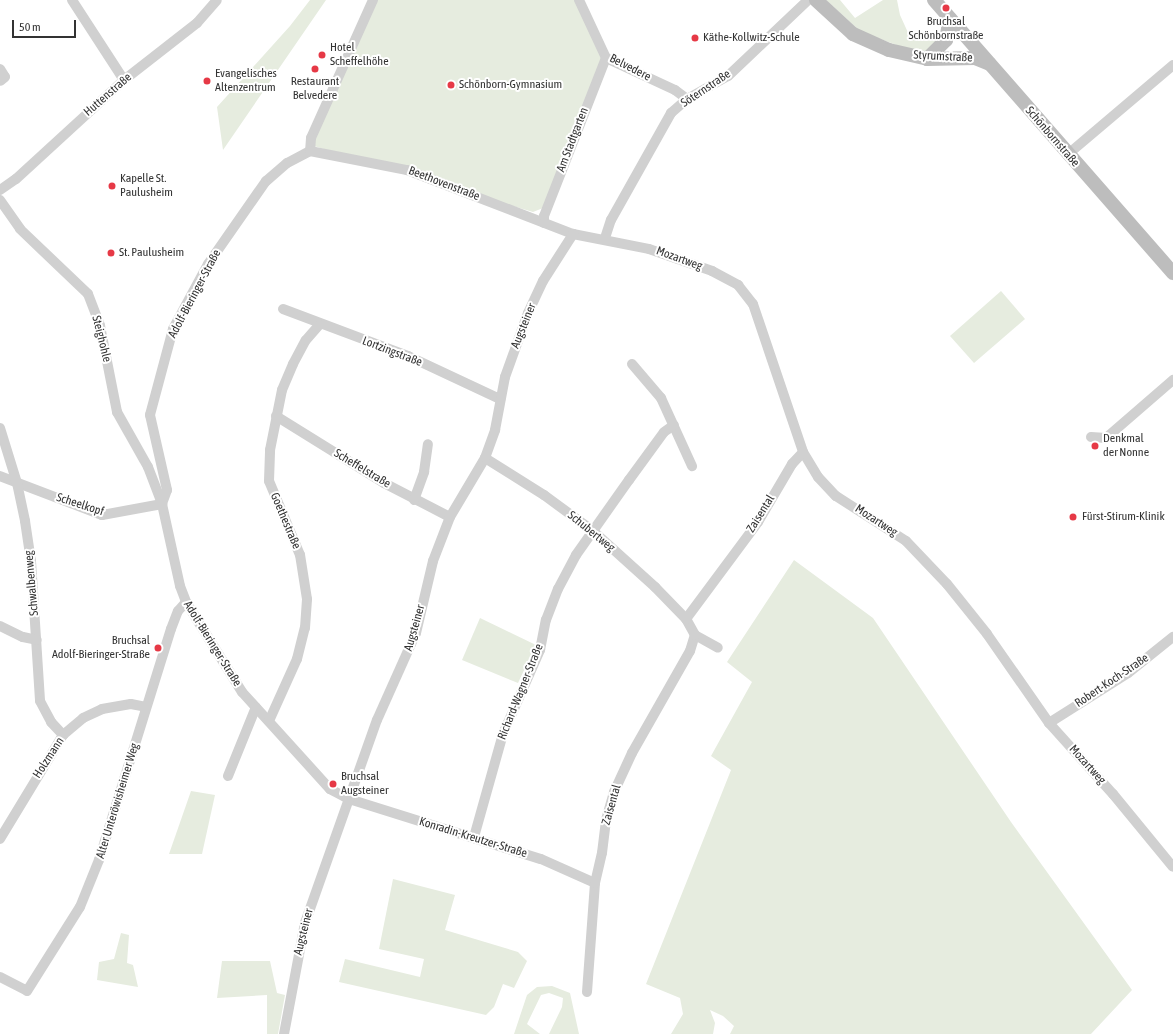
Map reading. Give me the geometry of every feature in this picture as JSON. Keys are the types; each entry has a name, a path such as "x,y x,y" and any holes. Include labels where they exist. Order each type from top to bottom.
{"main road":[{"name":"Styrumstraße","path":"816,0 853,34 889,50 927,59 975,58 990,64"},
{"name":"Schönbornstraße","path":"935,1 1067,155 1173,273"},
{"path":"927,59 946,40 950,18"}],"street":[{"path":"72,0 124,80"},
{"name":"Huttenstraße","path":"0,190 16,179 124,80 197,23 216,0"},
{"path":"310,151 311,138 373,0"},
{"name":"Belvedere","path":"579,0 606,58 675,90 687,100"},
{"name":"Söternstraße","path":"605,238 611,220 660,131 672,113 687,100 728,76 808,0"},
{"name":"Am Stadtgarten","path":"544,223 544,216 606,58"},
{"path":"1067,155 1173,65"},
{"path":"0,69 5,77 0,81"},
{"name":"Beethovenstraße","path":"310,151 407,170 573,234"},
{"name":"Adolf-Bieringer-Straße","path":"310,151 287,162 266,181 208,264 173,329 150,415 167,490 162,504 180,586 186,602 229,674 256,707 323,782 349,799"},
{"name":"Steighohle","path":"0,200 20,229 88,294 100,326 117,412 148,467 162,504"},
{"name":"Mozartweg","path":"573,234 605,238 686,261 738,285 754,304 803,452 818,477 836,496 906,541 947,584 987,634 1049,723 1113,794 1173,867"},
{"name":"Augsteiner","path":"284,1034 304,923 377,720 416,633 431,566 450,517 485,458 495,430 500,399 528,313 543,281 573,234"},
{"name":"Lortzingstraße","path":"283,309 319,325 408,356 500,399"},
{"name":"Goethestraße","path":"269,721 297,659 307,614 304,569 269,481 269,455 276,416 293,364 306,340 319,325"},
{"path":"632,364 661,398 692,466"},
{"path":"1091,437 1106,438 1173,380"},
{"name":"Scheffelstraße","path":"276,416 414,500 450,517"},
{"name":"Richard-Wagner-Straße","path":"474,837 503,734 540,650 548,614 558,589 593,531 664,432 674,425"},
{"name":"Schwalbenweg","path":"0,428 17,483 31,561 40,701 51,722 62,735"},
{"path":"414,500 424,472 428,444"},
{"name":"Zaisental","path":"686,619 758,522 792,464 803,452"},
{"name":"Schubertweg","path":"485,458 544,495 593,531 652,585 686,619"},
{"name":"Scheelkopf","path":"0,476 102,515 162,504"},
{"name":"Alter Unteröwisheimer Weg","path":"0,977 28,991 80,907 91,882 115,814 146,707 176,616 186,602"},
{"path":"686,619 695,635 718,648"},
{"path":"0,626 23,637 37,640"},
{"name":"Zaisental","path":"587,992 595,883 602,853 606,820 614,792 632,753 690,651 695,635"},
{"name":"Robert-Koch-Straße","path":"1049,723 1128,673 1171,643"},
{"name":"Holzmann","path":"0,839 62,735 83,718 102,709 131,704 146,707"},
{"path":"228,776 256,707"},
{"name":"Konradin-Kreutzer-Straße","path":"349,799 541,859 595,883"}],"shaded area":[{"path":"310,0 326,0 223,150 217,107 290,26"},
{"path":"376,0 576,0 609,57 543,208 533,212 314,146 314,137"},
{"path":"826,0 840,0 855,18 883,0 897,0 900,15 910,37 916,40 920,37 925,41 934,34 942,46 925,53 919,49 910,56 904,48 860,31"},
{"path":"1001,291 1025,319 974,363 950,336"},
{"path":"794,560 873,618 1011,822 1132,990 1091,1034 730,1034 734,1026 723,1016 710,1010 715,1023 713,1034 671,1034 683,1014 680,998 646,984 731,770 711,756 752,682 727,662"},
{"path":"480,618 536,645 518,683 462,660"},
{"path":"191,791 215,795 202,854 169,854"},
{"path":"393,879 455,895 445,930 518,952 527,961 514,988 503,984 494,1007 486,1015 339,982 345,959 420,977 424,959 379,949"},
{"path":"121,933 129,935 127,963 133,965 138,987 97,980 99,962 114,959"},
{"path":"222,961 270,961 277,993 285,995 278,1034 267,1034 267,995 217,998"},
{"path":"552,986 570,993 579,1034 549,1034 562,1007 563,998 549,993 541,995 527,1024 540,1034 514,1034 527,995 537,987"}],"place":[{"name":"Bruchsal Schönbornstraße","path":"946,8"},
{"name":"Käthe-Kollwitz-Schule","path":"695,38"},
{"name":"Hotel Scheffelhöhe","path":"322,55"},
{"name":"Restaurant Belvedere","path":"315,69"},
{"name":"Evangelisches Altenzentrum","path":"207,81"},
{"name":"Schönborn-Gymnasium","path":"451,85"},
{"name":"Kapelle St. Paulusheim","path":"112,186"},
{"name":"St. Paulusheim","path":"111,253"},
{"name":"Denkmal der Nonne","path":"1095,446"},
{"name":"Fürst-Stirum-Klinik","path":"1073,517"},
{"name":"Bruchsal Adolf-Bieringer-Straße","path":"158,648"},
{"name":"Bruchsal Augsteiner","path":"333,784"}]}
